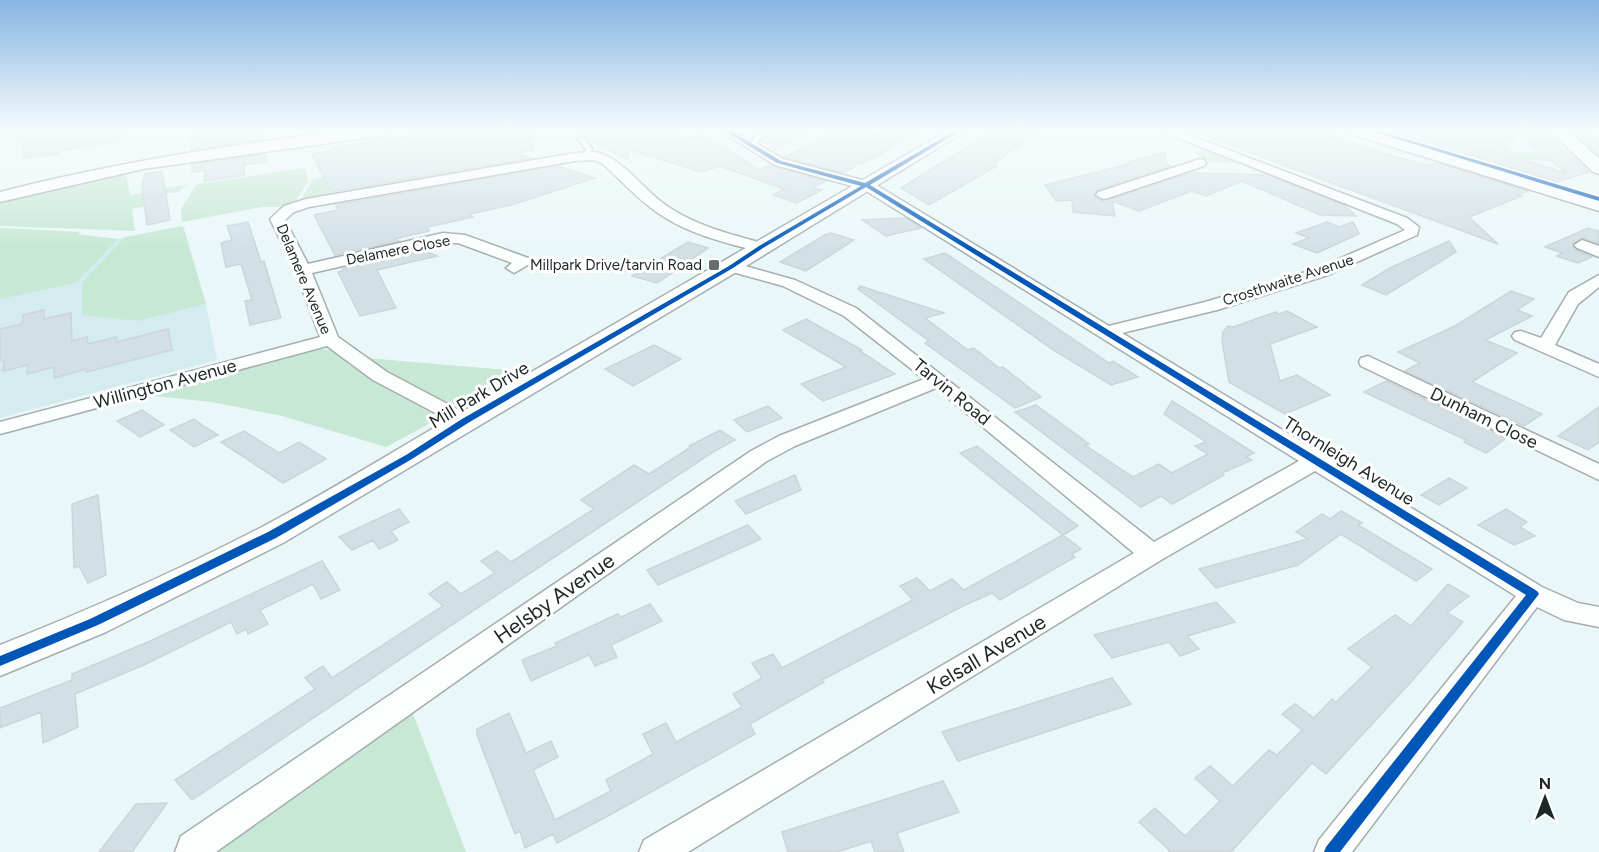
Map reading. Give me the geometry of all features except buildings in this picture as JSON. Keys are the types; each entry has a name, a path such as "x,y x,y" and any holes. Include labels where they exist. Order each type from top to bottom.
{"highway":[{"path":"1482,170 1599,206"}],"street":[{"path":"0,197 54,182 114,170"},
{"name":"Delamere Avenue","path":"465,421 380,376 330,340 303,270 277,219 289,209 306,203 504,170"},
{"path":"617,170 663,210 682,221 708,233 761,247"},
{"name":"Thornleigh Avenue","path":"808,170 868,186 1533,594 1574,613 1599,617"},
{"name":"Mill Park Drive","path":"0,661 94,622 272,535 409,457 465,421 895,170"},
{"path":"1103,195 1194,170"},
{"name":"Crosthwaite Avenue","path":"1106,332 1211,306 1322,272 1412,232 1412,227 1402,221 1269,170"},
{"name":"Delamere Close","path":"303,270 443,238 460,238 526,262"},
{"path":"1582,245 1599,252"},
{"name":"Tarvin Road","path":"731,267 789,284 850,312 938,380 1152,554"},
{"path":"1545,346 1557,331 1564,313 1576,295 1599,280"},
{"path":"1521,336 1599,371"},
{"name":"Willington Avenue","path":"0,428 330,340"},
{"name":"Dunham Close","path":"1368,362 1599,473"},
{"name":"Helsby Avenue","path":"192,852 193,848 759,456 788,441 938,380"},
{"name":"Kelsall Avenue","path":"656,852 1152,554 1317,460"},
{"path":"1330,852 1533,594"}],"shaded area":[{"path":"183,226 206,304 217,360 0,418 0,262"}],"green space":[{"path":"293,170 305,170 308,182 293,205 287,207 262,207 182,222 181,209 197,184"},
{"path":"126,172 130,195 187,184 179,192 169,193 156,204 132,209 135,231 0,226 0,204 56,186"},
{"path":"324,177 334,197 299,203 313,179"},
{"path":"183,226 206,304 138,321 82,315 82,283 125,237"},
{"path":"0,228 81,232 77,234 118,239 76,283 0,299"},
{"path":"319,349 333,350 349,365 436,413 438,419 386,447 282,416 212,402 145,395"},
{"path":"366,358 520,371 460,407 434,397"},
{"path":"412,711 466,852 209,852"}],"cycle path":[{"path":"808,170 868,186 1533,594 1331,852"},
{"path":"0,661 94,622 272,535 409,457 465,421 731,267 892,170"},
{"path":"1502,170 1599,199"}],"place":[{"name":"Millpark Drive/tarvin Road","path":"714,265"}]}
